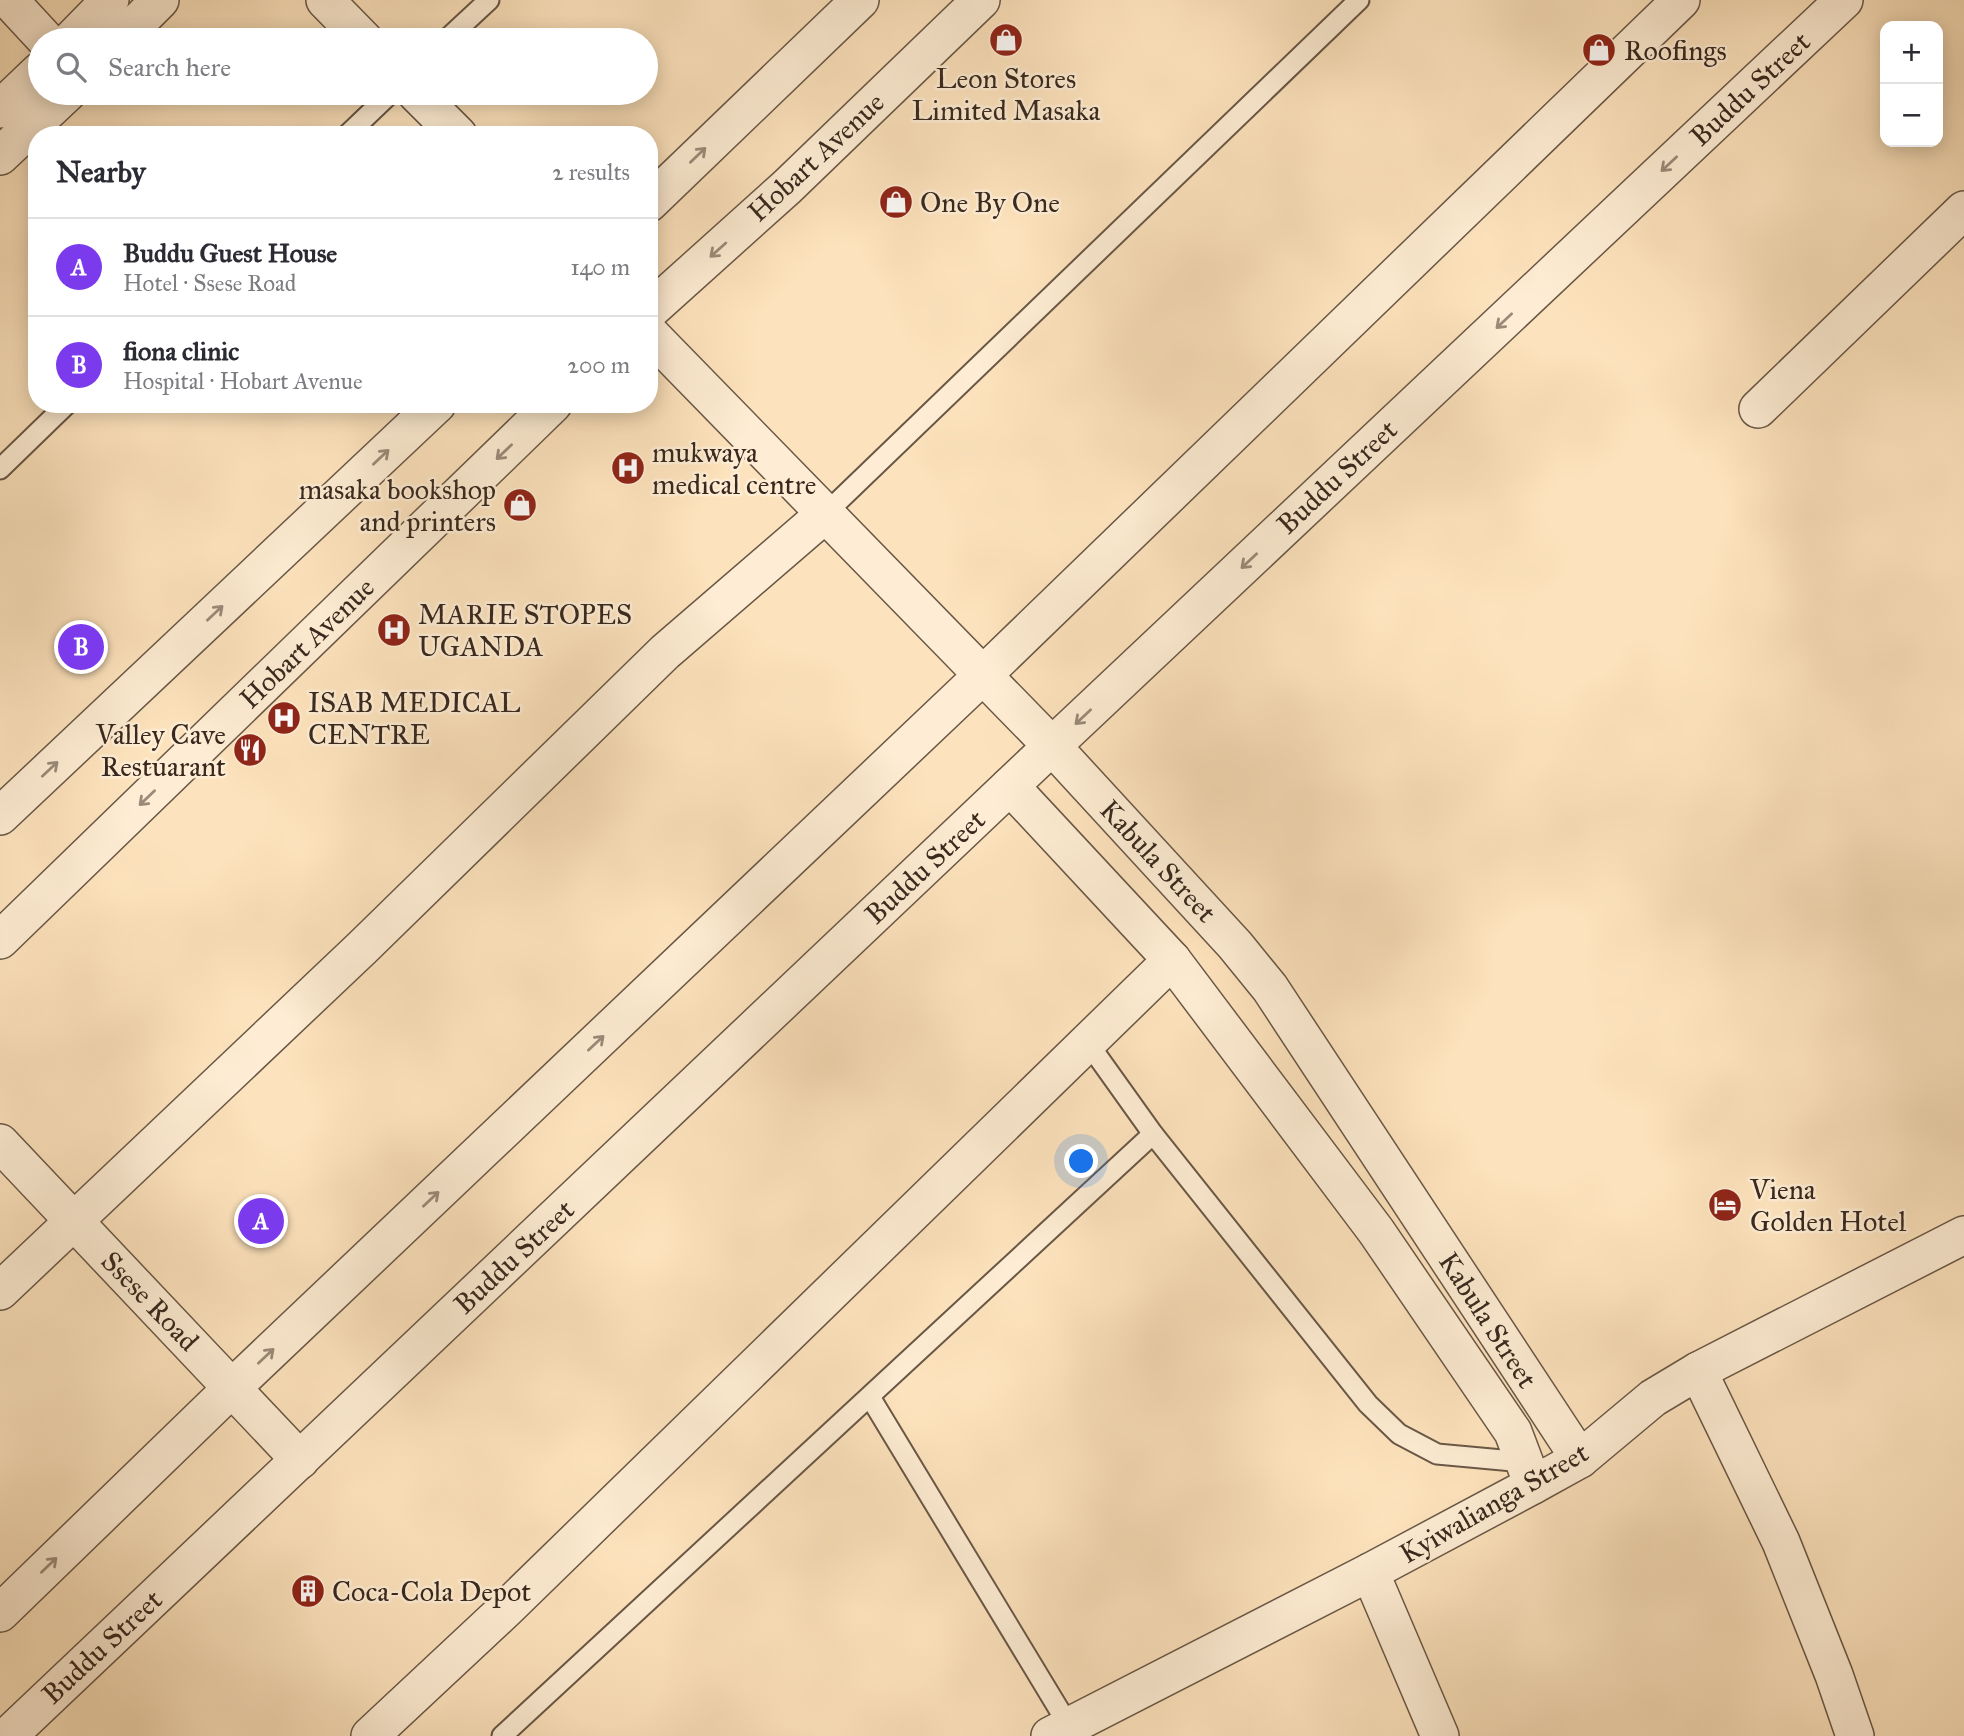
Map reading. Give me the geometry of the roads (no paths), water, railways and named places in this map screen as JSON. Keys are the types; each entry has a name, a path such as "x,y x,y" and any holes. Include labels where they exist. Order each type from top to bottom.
{"street":[{"path":"9,0 35,28"},
{"path":"83,28 110,0"},
{"path":"132,28 160,0"},
{"path":"325,0 353,28"},
{"path":"658,194 860,0"},
{"name":"Hobart Avenue","path":"658,304 787,187 981,0"},
{"path":"0,1612 233,1387 983,675 1681,0"},
{"name":"Buddu Street","path":"8,1736 1844,0"},
{"path":"0,109 28,82"},
{"path":"31,126 53,105"},
{"path":"428,105 449,126"},
{"path":"0,156 28,129"},
{"path":"1758,409 1964,210"},
{"name":"Kabula Street","path":"658,341 1052,746 1235,945 1270,988 1580,1459"},
{"path":"0,816 427,413"},
{"name":"Hobart Avenue","path":"0,940 544,413"},
{"path":"0,1291 352,958 665,652 825,514"},
{"path":"1010,786 1172,960 1376,1231 1513,1432 1529,1473"},
{"path":"370,1736 508,1608 1172,960"},
{"name":"Ssese Road","path":"0,1143 300,1460"},
{"name":"Kyiwalianga Street","path":"1060,1731 1370,1572 1529,1473 1580,1459 1653,1398 1698,1371 1964,1235"},
{"path":"1698,1371 1782,1542 1855,1736"},
{"path":"1370,1572 1440,1736"}],"lane":[{"path":"459,28 489,0"},
{"path":"825,514 1359,0"},
{"path":"356,126 378,105"},
{"path":"0,468 58,413"},
{"path":"1088,1044 1153,1134 1368,1404 1399,1434 1437,1454 1529,1473"},
{"path":"502,1736 1153,1134"},
{"path":"870,1397 1060,1731"}],"place":[{"name":"Leon Stores Limited Masaka","path":"1006,40"},
{"name":"Roofings","path":"1599,50"},
{"name":"One By One","path":"896,202"},
{"name":"mukwaya medical centre","path":"628,468"},
{"name":"masaka bookshop and printers","path":"520,505"},
{"name":"MARIE STOPES UGANDA","path":"394,630"},
{"name":"fiona clinic","path":"81,647"},
{"name":"ISAB MEDICAL CENTRE","path":"284,718"},
{"name":"Valley Cave Restuarant","path":"250,750"},
{"name":"Viena Golden Hotel","path":"1725,1205"},
{"name":"Buddu Guest House","path":"261,1221"},
{"name":"Coca-Cola Depot","path":"308,1591"}]}
